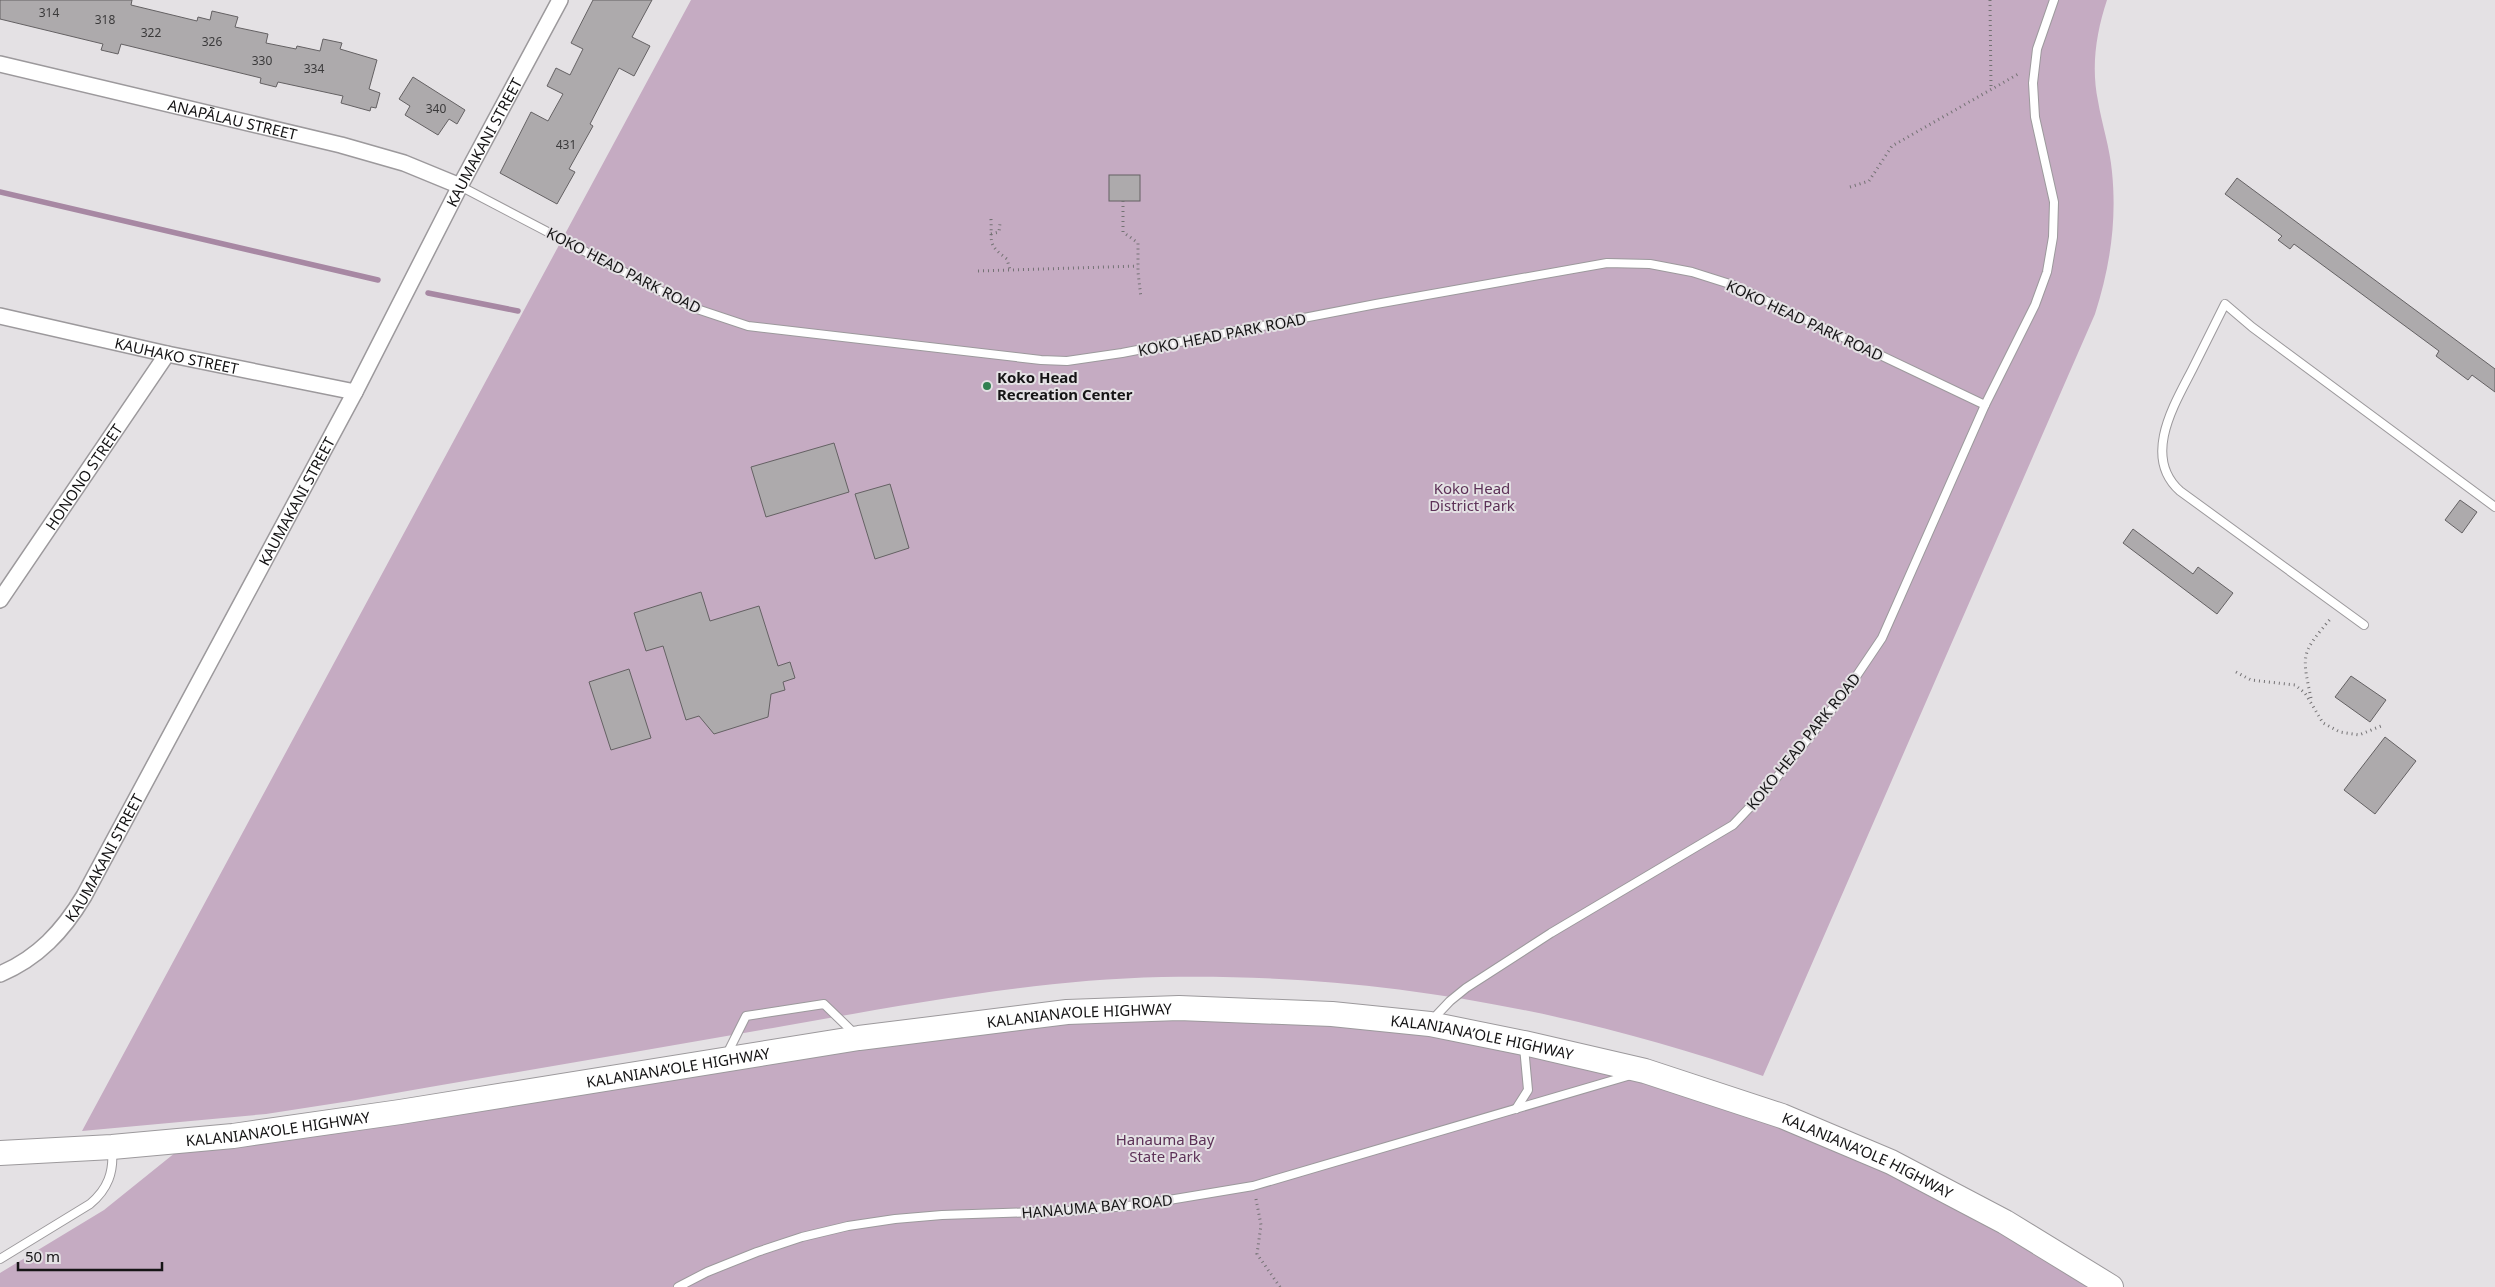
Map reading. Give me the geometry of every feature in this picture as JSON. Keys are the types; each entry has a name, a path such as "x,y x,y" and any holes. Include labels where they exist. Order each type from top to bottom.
{"main road":[{"name":"KALANIANA’OLE HIGHWAY","path":"0,1153 112,1147 233,1136 381,1115 724,1058 859,1038 1067,1012 1179,1008 1332,1014 1430,1024 1524,1043 1645,1071 1782,1116 1891,1162 2004,1222 2111,1287"}],"street":[{"name":"KAUMAKANI STREET","path":"0,974 35,954 54,938 71,918 355,392 460,186 560,0"},
{"name":"ANAPĀLAU STREET","path":"0,64 341,145 404,163 460,186"},
{"name":"KAUHAKO STREET","path":"0,316 167,354 355,392"},
{"name":"HONONO STREET","path":"0,600 167,354"}],"lane":[{"name":"KOKO HEAD PARK ROAD","path":"1430,1024 1450,1001 1466,988 1725,830 1740,818 1761,796 1845,693 1882,638 1985,405 2035,305 2051,255 2054,202 2035,117 2035,66 2041,33 2054,0"},
{"name":"KOKO HEAD PARK ROAD","path":"460,186 691,307 748,326 940,350 1067,361 1122,353 1376,304 1607,263 1650,264 1692,272 1733,284 1985,405"},
{"path":"2364,625 2180,491 2166,470 2162,447 2168,417 2225,304 2252,327 2495,506"},
{"path":"724,1058 746,1016 824,1004 859,1038"},
{"path":"1516,1109 1528,1090 1528,1067 1524,1043"},
{"name":"HANAUMA BAY ROAD","path":"678,1287 707,1272 757,1252 802,1237 848,1226 942,1215 1068,1211 1139,1205 1253,1186 1645,1071"},
{"path":"0,1259 100,1196 112,1173 112,1147"}],"path":[{"path":"1990,0 1992,88"},
{"path":"1850,188 1869,181 1892,146 1992,88 2035,66"},
{"path":"1123,201 1123,232 1138,243 1141,298"},
{"path":"991,219 992,246 1010,262 1010,270"},
{"path":"991,234 999,232 1000,223"},
{"path":"978,271 1138,266"},
{"path":"2312,706 2304,666 2305,654 2309,644 2339,608"},
{"path":"2236,672 2251,680 2295,685 2305,693 2323,722 2340,732 2359,735 2381,726"},
{"path":"1253,1186 1261,1225 1257,1254 1280,1287"}],"green space":[{"name":"Koko Head District Park","path":"691,0 2107,0 2097,37 2095,76 2098,101 2111,163 2114,208 2111,244 2105,279 2095,314 1763,1076 1616,1031 1542,1014 1467,1000 1392,989 1316,981 1240,977 1162,977 1067,983 972,994 266,1114 82,1131"},
{"name":"Hanauma Bay State Park","path":"1067,1012 1430,1024 1782,1116 2111,1287 0,1287 0,1273 104,1210 191,1140"}],"building":[{"path":"0,0 132,0 131,5 197,21 198,17 210,20 212,11 238,17 235,27 268,34 266,43 296,49 297,46 320,51 323,39 342,43 340,49 377,60 369,89 380,93 376,108 371,107 370,111 341,103 343,96 278,82 276,87 260,83 261,78 121,44 118,54 101,50 103,44 0,19"},
{"path":"593,0 652,0 632,37 650,46 634,76 619,68 590,124 593,126 569,169 575,172 557,204 500,173 531,112 548,121 563,94 547,86 556,68 570,75 583,49 571,43"},
{"path":"413,77 465,110 457,124 449,119 438,135 405,115 410,106 399,99"},
{"path":"1109,175 1140,175 1140,201 1109,201"},
{"path":"2237,178 2495,369 2495,392 2472,375 2468,380 2436,356 2439,351 2294,244 2290,249 2278,240 2282,236 2225,194"},
{"path":"834,443 849,492 766,517 751,467"},
{"path":"890,484 909,548 875,559 855,494"},
{"path":"2460,500 2477,512 2462,533 2445,520"},
{"path":"2133,529 2193,574 2198,567 2233,593 2217,614 2123,543"},
{"path":"701,592 710,621 759,606 778,666 790,662 795,678 783,682 785,690 771,694 768,717 714,734 699,716 686,720 663,646 646,651 634,613"},
{"path":"629,669 651,738 611,750 589,682"},
{"path":"2351,676 2386,700 2370,722 2335,697"},
{"path":"2385,737 2416,761 2375,814 2344,790"}],"waterway":[{"path":"0,192 378,280"},
{"path":"428,293 518,311"}],"place":[{"name":"Koko Head Recreation Center","path":"987,386"}]}
